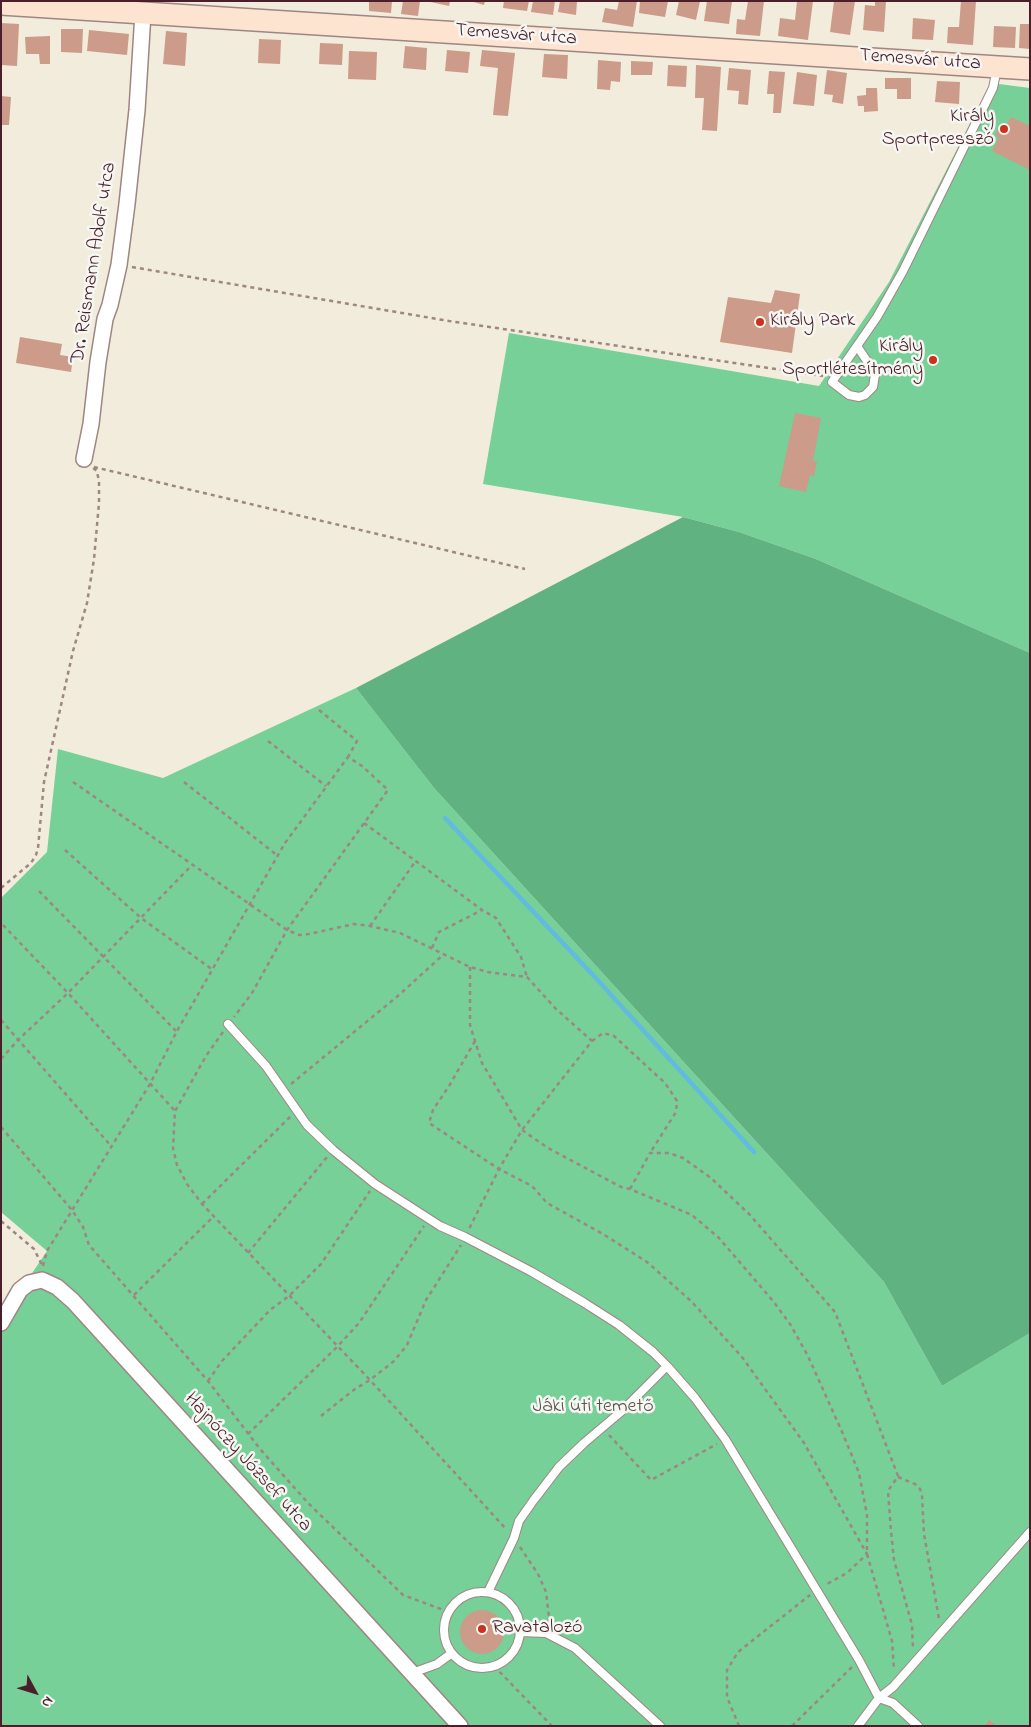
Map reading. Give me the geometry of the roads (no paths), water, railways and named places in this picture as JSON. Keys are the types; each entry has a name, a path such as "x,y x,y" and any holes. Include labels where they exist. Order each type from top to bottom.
{"main road":[{"name":"Temesvár utca","path":"1,4 998,66 1030,70"}],"street":[{"name":"Dr. Reismann Adolf utca","path":"84,459 91,424 105,319 119,264 136,120 143,13"},
{"name":"Hajnóczy József utca","path":"1,1323 20,1290 29,1283 42,1280 58,1287 460,1726"}],"lane":[{"path":"857,346 873,370 875,381 873,387 865,395 854,396 845,393 834,380 886,301 903,271 990,95 998,66"},
{"path":"228,1024 266,1066 307,1125 333,1150 375,1184 440,1226 532,1272 583,1302 619,1325 653,1352 667,1366 695,1398 725,1439 880,1698 893,1704 918,1726"},
{"path":"488,1592 514,1538 519,1521 559,1467 623,1410 667,1366"},
{"path":"858,1726 880,1698 893,1688 1030,1532"},
{"path":"477,1592 488,1592 501,1597 512,1606 518,1618 520,1632 516,1647 507,1659 494,1666 482,1668 470,1666 460,1661 446,1643 444,1633 445,1622 456,1602 477,1592"},
{"path":"520,1632 546,1633 575,1648 660,1726"},
{"path":"412,1673 437,1664 452,1653"}],"waterway":[{"path":"445,818 593,975 754,1152"}],"place":[{"name":"Király Sportpresszó","path":"1004,129"},
{"name":"Király Park","path":"760,322"},
{"name":"Király Sportlétesítmény","path":"933,360"},
{"name":"Ravatalozó","path":"482,1629"}],"park label":[{"name":"Jáki úti temető","path":"593,1408"}]}
